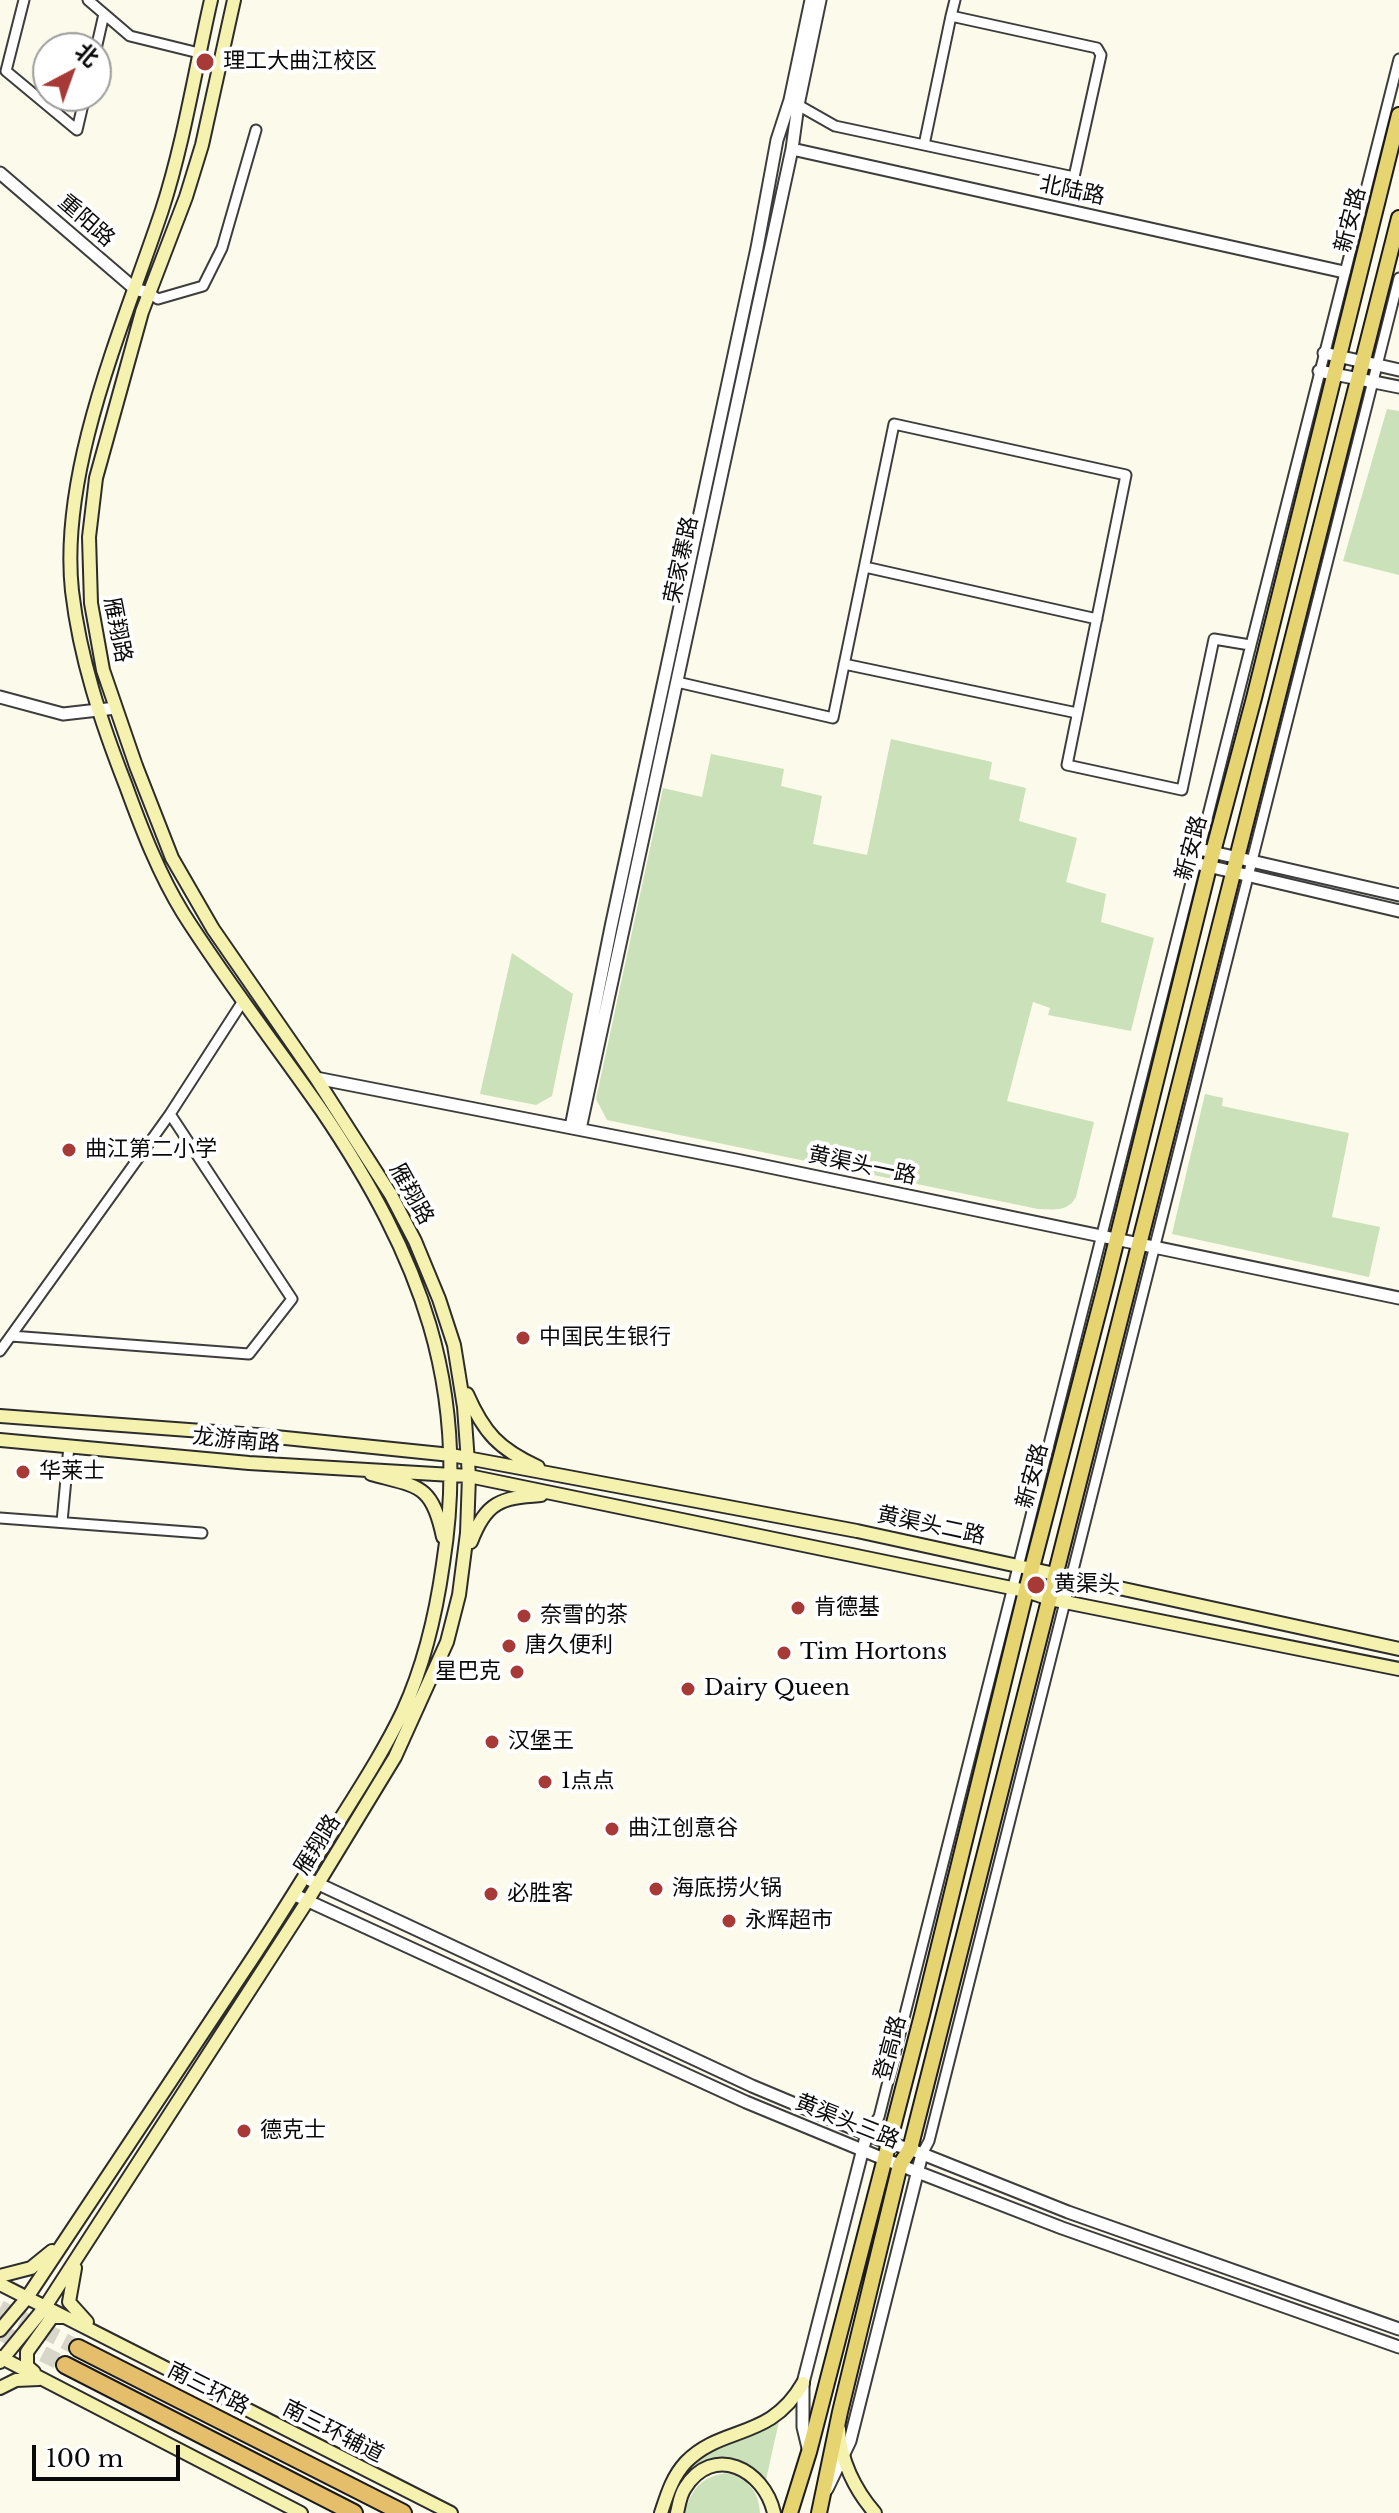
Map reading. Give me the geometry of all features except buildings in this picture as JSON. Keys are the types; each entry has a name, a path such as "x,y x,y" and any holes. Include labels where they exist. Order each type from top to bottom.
{"highway":[{"name":"南三环路","path":"78,2348 403,2513"},
{"name":"南三环路","path":"65,2365 354,2513"}],"main road":[{"name":"雁翔路","path":"1,2359 45,2307 375,1792 416,1714 447,1642 464,1564 469,1458 449,1326 415,1241 391,1195 184,881 153,812 103,670 91,603 88,563 90,511 211,0"},
{"name":"雁翔路","path":"0,2330 26,2299 295,1895 370,1771 403,1711 428,1640 446,1549 451,1474 450,1424 437,1349 420,1291 399,1242 334,1129 243,1001 164,878 97,711 73,594 71,537 85,452 108,363 186,197 202,145 234,0"},
{"name":"新安路","path":"1019,1590 1106,1283 1108,1239 1204,858 1340,356 1399,115"},
{"name":"新安路","path":"1057,1600 1137,1244 1243,868 1366,381 1399,218"},
{"path":"458,1372 488,1433 513,1454 555,1475"},
{"name":"龙游南路","path":"0,1416 256,1435 451,1455"},
{"name":"龙游南路","path":"0,1440 357,1470 469,1476"},
{"name":"黄渠头二路","path":"451,1455 857,1531 1399,1649"},
{"path":"357,1470 410,1484 424,1492 436,1511 446,1549"},
{"name":"黄渠头二路","path":"469,1476 1399,1669"},
{"path":"464,1564 480,1520 498,1503 509,1497 559,1494"},
{"name":"登高路","path":"790,2513 809,2452 922,2015 1019,1590"},
{"name":"登高路","path":"820,2507 900,2165 916,2152 1057,1600"},
{"path":"0,2276 21,2272 40,2263 72,2228"},
{"path":"80,2253 69,2302 105,2337"},
{"path":"0,2285 4,2291 0,2301"},
{"name":"南三环辅道","path":"0,2285 451,2513"},
{"path":"41,2378 27,2366 27,2352 52,2317 66,2317"},
{"path":"1,2359 301,2513"},
{"path":"0,2388 16,2380 41,2378"},
{"path":"661,2513 670,2486 685,2463 703,2448 754,2428 776,2415 794,2398 803,2383"},
{"path":"840,2412 839,2434 844,2457 859,2492 875,2513"},
{"path":"677,2513 681,2495 691,2480 708,2468 730,2465 751,2474 760,2483 768,2494 774,2513"}],"street":[{"path":"24,0 3,68 32,92"},
{"path":"88,0 130,36 199,53"},
{"name":"荣家寨路","path":"576,1128 611,927 757,248 777,140 790,100 811,0"},
{"name":"荣家寨路","path":"576,1128 677,682 792,149 820,0"},
{"path":"924,145 955,0"},
{"path":"100,32 104,14"},
{"path":"798,105 835,126 1074,177 1101,55 1097,48 951,16"},
{"path":"1399,59 1250,645 1204,858 1399,911"},
{"path":"56,112 77,130 81,112"},
{"path":"142,291 158,299 203,286 222,248 256,130"},
{"name":"北陆路","path":"792,149 1344,272"},
{"name":"重阳路","path":"0,173 142,291"},
{"path":"1370,363 1399,278"},
{"path":"1324,353 1399,370"},
{"path":"1319,371 1399,387"},
{"path":"677,682 833,718 894,424 1126,475 1067,765 1182,790 1214,639 1250,645"},
{"path":"865,567 1097,619"},
{"path":"844,664 1077,713"},
{"path":"0,697 63,714 116,708"},
{"path":"1243,868 1399,895"},
{"path":"1064,1576 1154,1248 1243,868"},
{"path":"0,1351 170,1114 243,1001"},
{"name":"黄渠头一路","path":"316,1078 576,1128 1399,1298"},
{"path":"11,1336 249,1354 292,1299 170,1114"},
{"path":"62,1522 69,1446"},
{"path":"0,1518 202,1533"},
{"path":"809,2452 803,2427 803,2383 867,2133 879,2117 1019,1590"},
{"name":"黄渠头三路","path":"305,1878 752,2086 888,2143 1068,2212 1399,2329"},
{"name":"黄渠头三路","path":"295,1895 746,2102 884,2159 1062,2228 1399,2347"},
{"path":"820,2507 844,2457 856,2422 917,2172 916,2152"}],"green space":[{"path":"1387,409 1399,411 1399,575 1343,561"},
{"path":"891,739 992,762 989,779 1026,788 1019,821 1077,838 1066,882 1106,894 1101,922 1154,938 1131,1031 1048,1015 1050,1008 1033,1002 1007,1101 1094,1122 1076,1197 1064,1208 1038,1209 607,1120 596,1099 663,788 702,797 711,754 784,769 781,786 822,796 813,844 867,855"},
{"path":"512,953 573,994 552,1096 536,1105 480,1094"},
{"path":"1205,1094 1223,1098 1222,1106 1349,1133 1332,1217 1380,1227 1369,1277 1172,1234"},
{"path":"779,2421 766,2480 739,2462 728,2459 708,2461 688,2473 670,2513 666,2513 680,2477 696,2459"},
{"path":"727,2473 751,2487 760,2513 685,2513 699,2485 711,2477"}],"tunnel":[{"path":"0,2308 78,2348"},
{"path":"0,2332 65,2365"}],"place":[{"name":"理工大曲江校区","path":"205,62"},
{"name":"曲江第二小学","path":"69,1150"},
{"name":"中国民生银行","path":"523,1338"},
{"name":"华莱士","path":"23,1472"},
{"name":"黄渠头","path":"1036,1585"},
{"name":"肯德基","path":"798,1608"},
{"name":"奈雪的茶","path":"524,1616"},
{"name":"唐久便利","path":"509,1646"},
{"name":"Tim Hortons","path":"784,1653"},
{"name":"星巴克","path":"517,1672"},
{"name":"Dairy Queen","path":"688,1689"},
{"name":"汉堡王","path":"492,1742"},
{"name":"1点点","path":"545,1782"},
{"name":"曲江创意谷","path":"612,1829"},
{"name":"海底捞火锅","path":"656,1889"},
{"name":"必胜客","path":"491,1894"},
{"name":"永辉超市","path":"729,1921"},
{"name":"德克士","path":"244,2131"}]}
